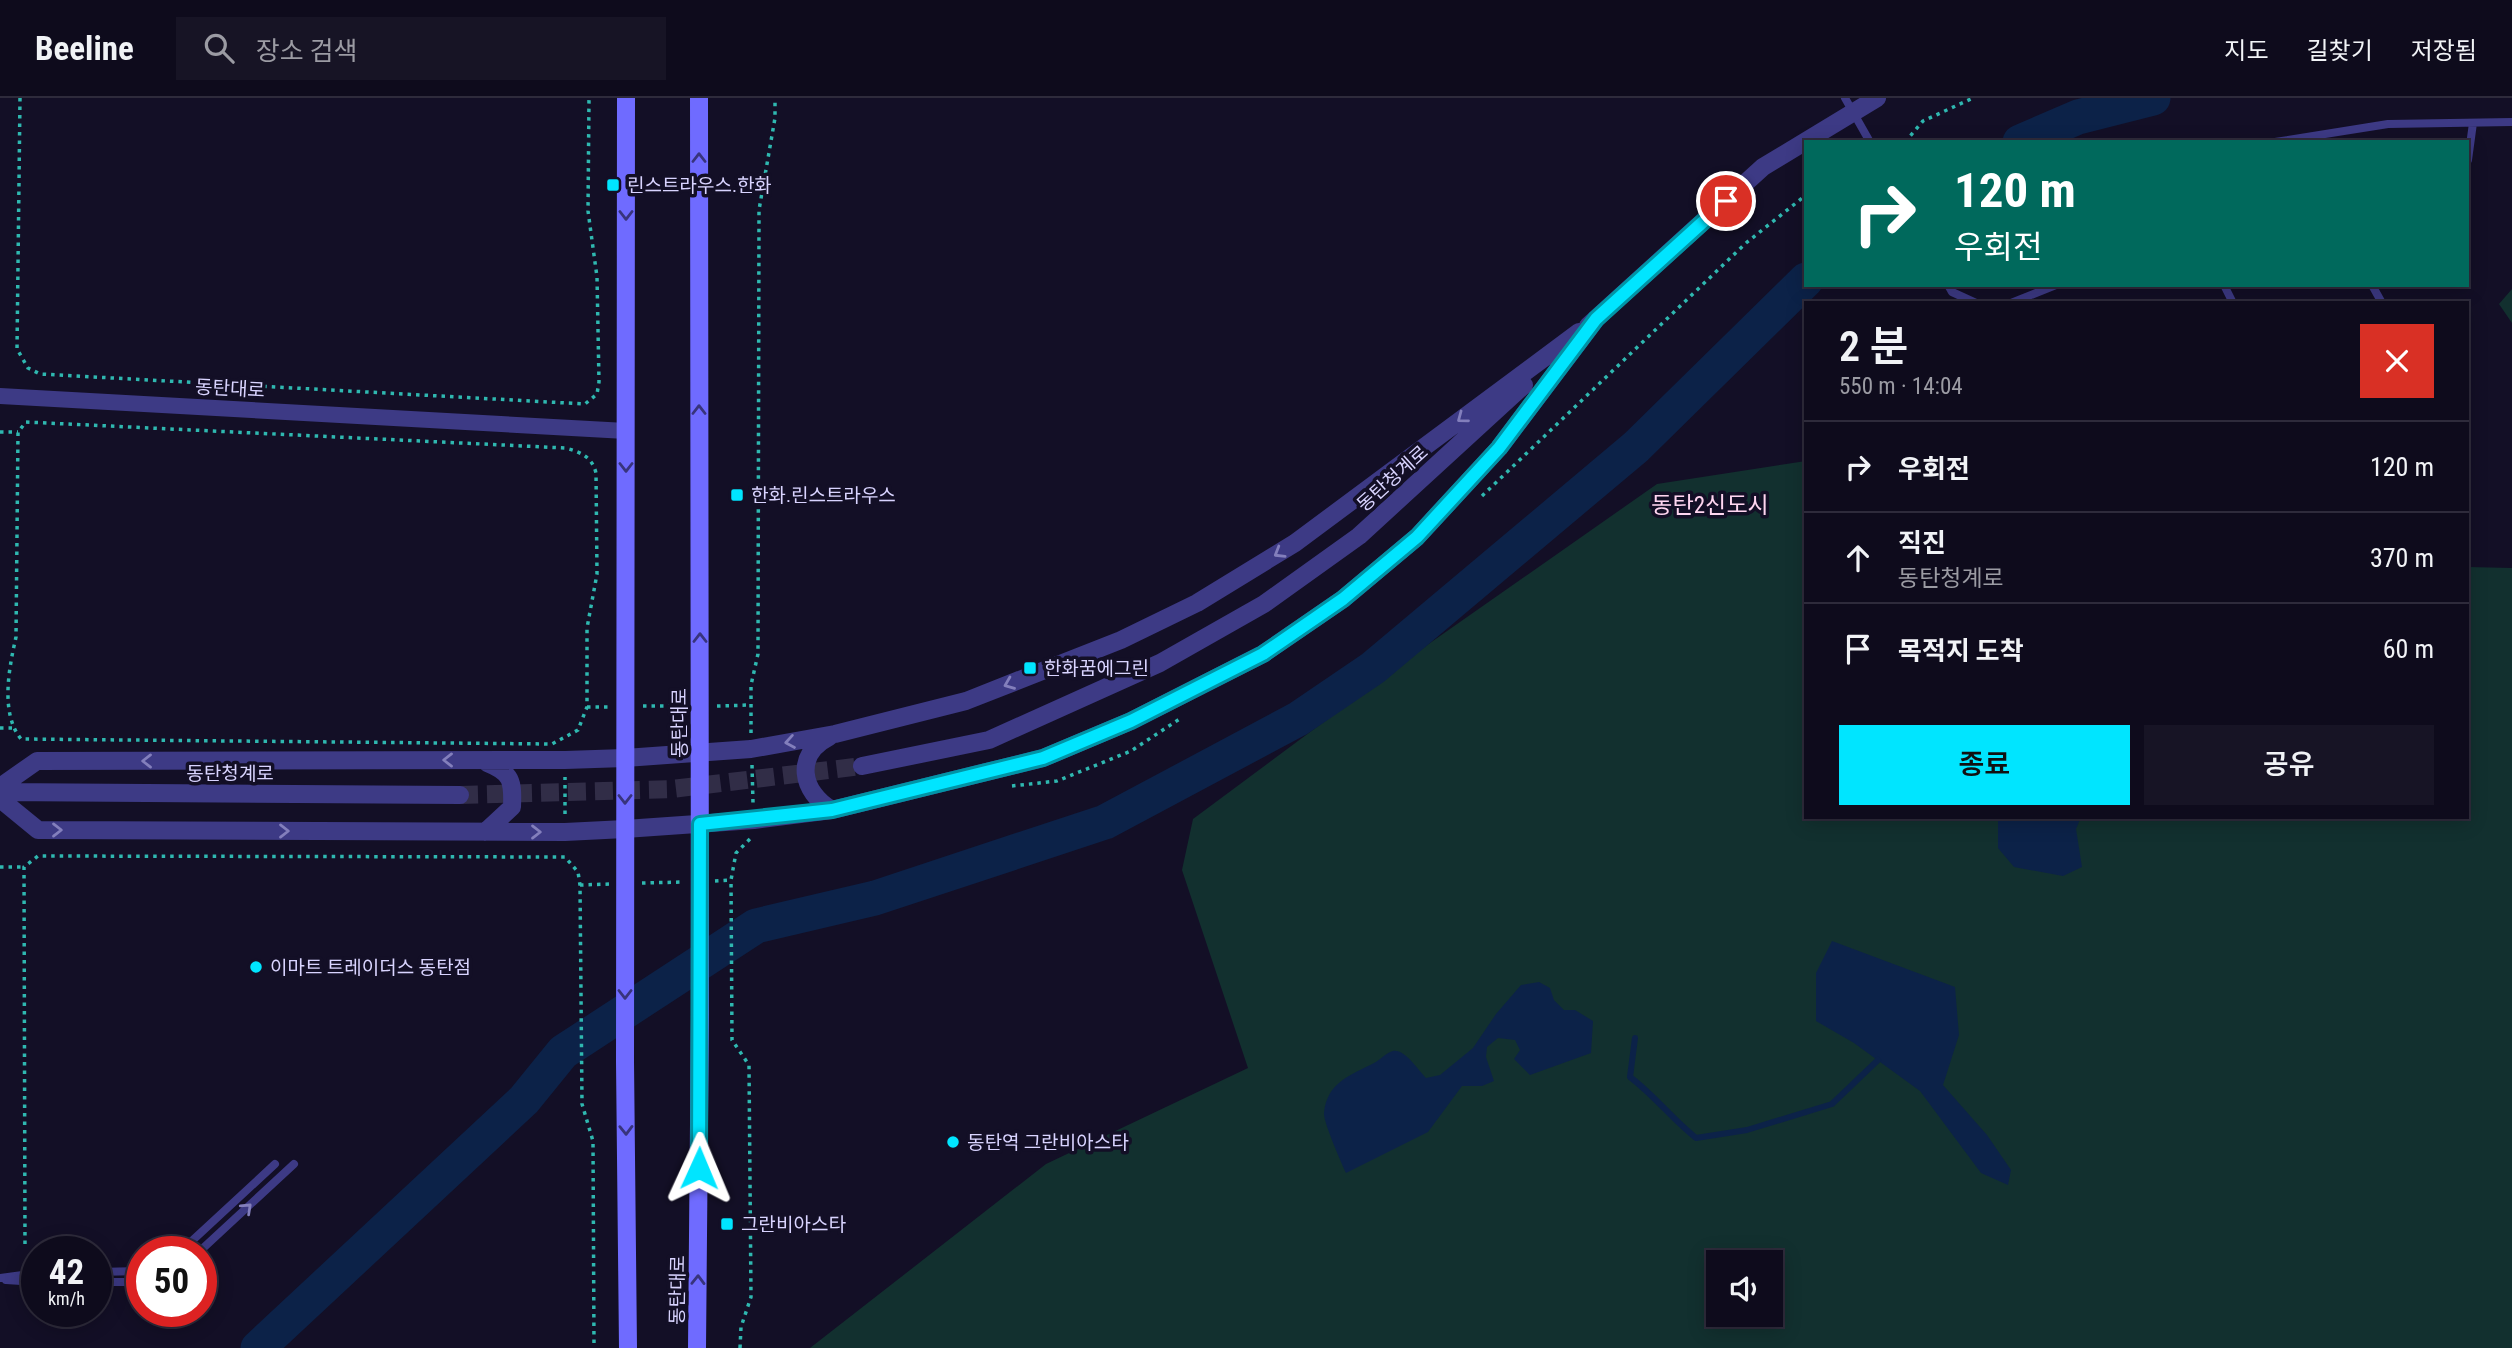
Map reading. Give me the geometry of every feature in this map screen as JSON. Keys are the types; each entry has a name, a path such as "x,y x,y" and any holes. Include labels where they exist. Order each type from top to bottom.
{"main road":[{"path":"626,98 625,1062 628,1348"},
{"name":"동탄대로","path":"697,1348 700,1014 699,98"}],"street":[{"name":"동탄청계로","path":"862,766 989,740 1160,663 1264,604 1359,536 1763,167 1849,105 1877,98"},
{"path":"0,790 37,761 565,761 751,749 835,734 966,701 1121,640 1197,603 1295,543 1596,319"},
{"path":"0,799 38,830 565,832 700,824 754,828 1043,758 1131,721 1263,654 1343,599 1417,537 1499,448 1596,319"},
{"name":"동탄대로","path":"0,396 626,430"},
{"path":"832,810 816,801 807,784 806,768 811,752 820,742 835,734"},
{"path":"479,760 504,769 513,785 512,807 485,832"},
{"name":"동탄청계로","path":"0,790 460,795"}],"lane":[{"path":"1849,105 1869,140"},
{"path":"2300,139 2388,124 2512,122"},
{"path":"2469,153 2473,123"},
{"path":"2016,301 2051,287"},
{"path":"1952,288 1973,301"},
{"path":"197,1236 275,1164"},
{"path":"216,1236 294,1164"},
{"path":"0,1278 21,1275"},
{"path":"0,1278 21,1280"}],"path":[{"path":"20,98 17,349 28,368 40,374 585,404 597,394 599,382 597,277 588,211 589,98"},
{"path":"754,828 750,705 758,654 759,210 775,118 775,98"},
{"path":"1907,140 1923,121 1973,98"},
{"path":"37,742 21,739 12,728 9,668 16,637 18,432 26,422 577,451 593,462 596,473 597,574 587,628 587,707 578,730 552,744"},
{"path":"0,432 18,432"},
{"path":"587,707 750,705"},
{"path":"0,728 12,728"},
{"path":"565,739 565,858 578,873 580,885 582,1104 593,1140 594,1348"},
{"path":"0,867 24,867 38,856 565,858"},
{"path":"24,867 25,1236"},
{"path":"580,885 699,887 731,880 732,1040 750,1065 751,1297 741,1327 740,1348"}],"green space":[{"path":"2512,289 2512,323 2499,304"},
{"path":"1804,461 1804,819 2469,819 2469,567 2512,568 2512,1348 810,1348 1046,1164 1248,1068 1182,870 1193,819 1430,643 1657,484"}],"water":[{"path":"1998,819 2080,819 2076,829 2082,867 2063,876 2014,867 1998,848"},
{"path":"1832,941 1955,987 1959,1035 1943,1085 1987,1135 2011,1170 2008,1185 1981,1173 1920,1091 1854,1043 1816,1021 1816,973"},
{"path":"1539,982 1550,988 1554,1000 1564,1010 1575,1010 1593,1021 1591,1053 1530,1075 1514,1059 1520,1050 1515,1040 1498,1038 1487,1047 1486,1057 1494,1081 1482,1086 1462,1086 1428,1132 1346,1173 1324,1117 1326,1102 1335,1087 1393,1051 1407,1057 1426,1078 1440,1075 1473,1048 1496,1014 1521,985"}],"waterway":[{"path":"2025,140 2078,117 2153,98"},
{"path":"258,1348 524,1100 563,1052 756,926 875,898 1105,822 1298,719 1373,668 1636,447 1804,282"},
{"path":"1635,1038 1630,1077 1696,1138 1747,1130 1832,1104 1878,1060"}],"tunnel":[{"path":"460,795 672,789 862,766"}],"place":[{"name":"린스트라우스.한화","path":"613,185"},
{"name":"한화.린스트라우스","path":"737,495"},
{"name":"한화꿈에그린","path":"1030,668"},
{"name":"이마트 트레이더스 동탄점","path":"256,967"},
{"name":"동탄역 그란비아스타","path":"953,1142"},
{"name":"그란비아스타","path":"727,1224"}],"district":[{"name":"동탄2신도시","path":"1710,505"}],"route":[{"path":"699,1168 700,824 832,810 1043,758 1131,721 1263,654 1343,599 1417,537 1499,448 1596,319 1726,201"}]}
